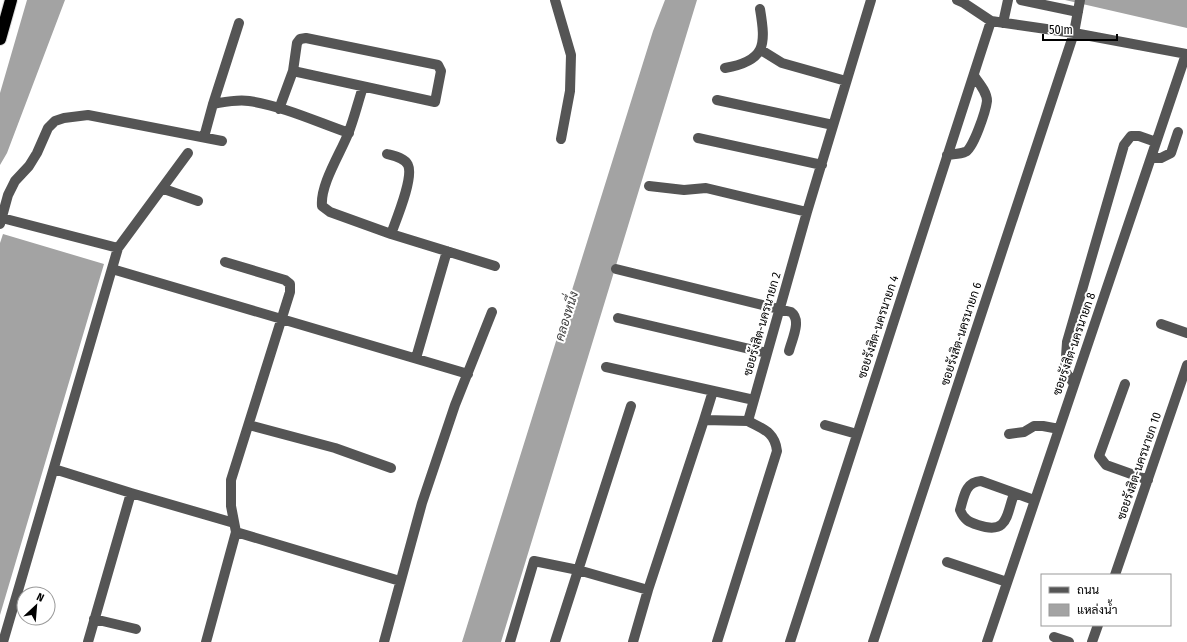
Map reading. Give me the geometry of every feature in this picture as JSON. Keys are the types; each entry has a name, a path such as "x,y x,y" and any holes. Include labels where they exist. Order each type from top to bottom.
{"highway":[{"path":"0,39 11,0"}],"street":[{"path":"555,0 571,55 570,91 561,139"},
{"name":"ซอยรังสิต-นครนายก 2","path":"748,421 807,212 871,0"},
{"path":"957,0 991,21 1003,24 1074,33 1186,54"},
{"path":"1003,24 1008,0"},
{"path":"1021,0 1079,6"},
{"name":"ซอยรังสิต-นครนายก 6","path":"873,642 1074,33 1079,6"},
{"path":"725,68 739,66 761,50 764,34 760,9"},
{"name":"ซอยรังสิต-นครนายก 4","path":"790,642 991,21"},
{"path":"204,137 212,104 239,23"},
{"path":"279,109 293,70 297,43 300,39 306,38 438,65 440,71 435,102 293,70"},
{"path":"761,50 782,64 846,81"},
{"name":"ซอยรังสิต-นครนายก 8","path":"987,642 1186,54"},
{"path":"947,155 966,152 972,147 987,100 984,91 974,76"},
{"path":"363,87 349,133 321,199 322,206 330,212 391,234 495,266"},
{"path":"212,104 233,100 248,100 349,133"},
{"path":"717,100 833,124"},
{"path":"118,248 1,221 11,188 29,166 37,153 48,128 55,121 64,118 88,115 222,141"},
{"path":"1151,158 1160,158 1171,153 1178,132"},
{"path":"1074,384 1065,371 1067,342 1124,145 1131,136 1139,136 1156,142"},
{"path":"698,138 822,165"},
{"path":"3,642 118,248 164,189 188,154"},
{"path":"387,154 404,159 409,166 410,176 391,234"},
{"path":"649,186 684,190 706,188 807,212"},
{"path":"164,189 198,201"},
{"path":"416,358 447,251"},
{"path":"206,642 235,528 231,506 231,480 290,292 290,284 285,280 225,262"},
{"path":"112,269 468,374"},
{"path":"616,269 780,308 795,315 797,321 790,351"},
{"path":"384,642 422,503 492,312"},
{"path":"618,318 767,353"},
{"path":"1161,324 1187,333"},
{"name":"ซอยรังสิต-นครนายก 10","path":"1115,574 1187,365"},
{"path":"606,367 754,400"},
{"path":"1126,384 1099,456 1106,464 1148,480"},
{"path":"633,642 648,590 704,420 712,391"},
{"path":"555,642 631,406"},
{"path":"704,420 748,421 769,433 776,441 777,451 717,642"},
{"path":"249,425 335,448 391,468"},
{"path":"825,425 857,434"},
{"path":"1009,434 1024,432 1034,426 1059,429"},
{"path":"54,469 400,581"},
{"path":"1014,494 1004,523 999,528 990,529 967,521 960,510 968,486 973,482 981,481 1034,500"},
{"path":"88,642 131,493"},
{"path":"510,642 534,561 578,570 648,590"},
{"path":"947,562 1007,582"},
{"path":"94,618 136,629"},
{"path":"1095,640 1098,626"},
{"path":"1054,637 1069,642"}],"water":[{"path":"27,0 65,0 7,153 0,165 0,93"},
{"name":"คลองหนึ่ง","path":"665,0 697,0 501,642 462,642 653,31"},
{"path":"1065,0 1187,0 1187,28"},
{"path":"3,234 104,264 0,615 0,243"}]}
